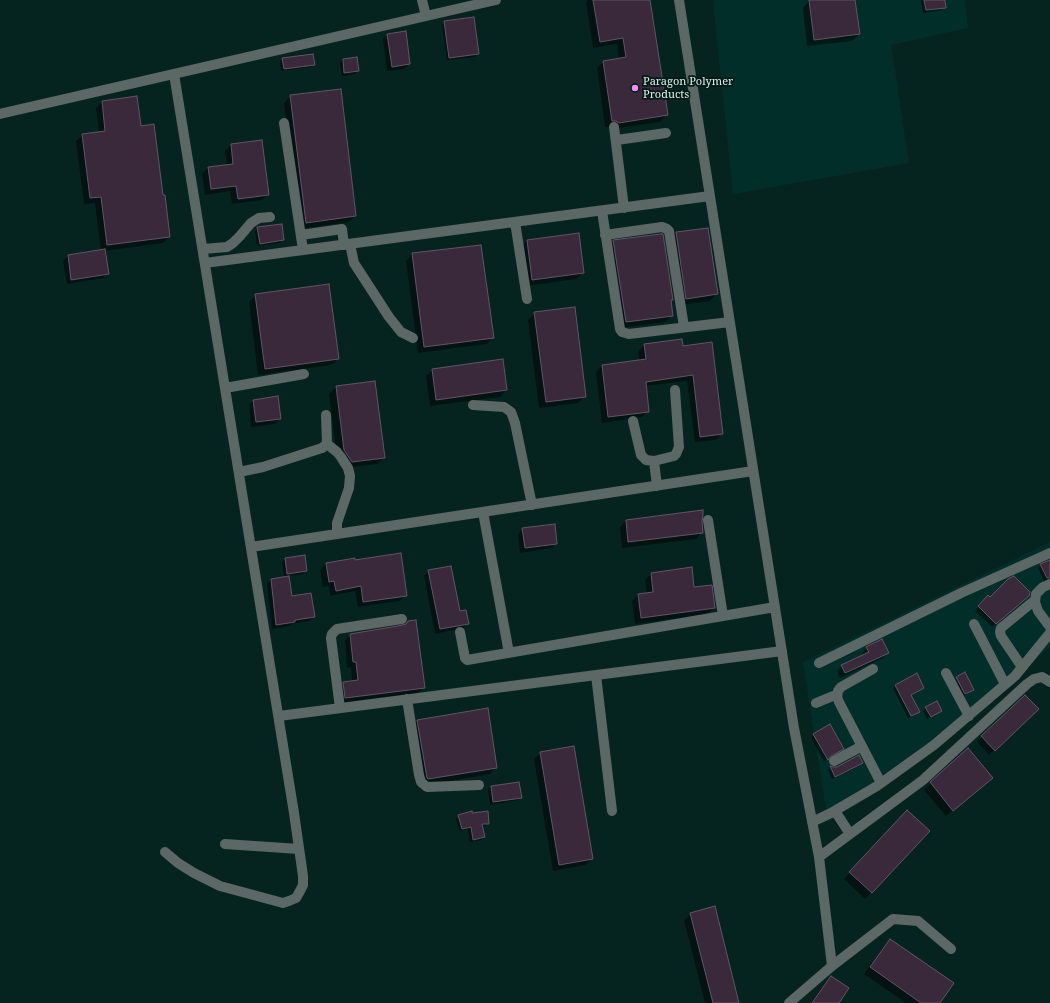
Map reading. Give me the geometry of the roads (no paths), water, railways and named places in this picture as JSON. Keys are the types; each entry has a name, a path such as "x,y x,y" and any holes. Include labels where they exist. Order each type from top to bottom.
{"street":[{"path":"422,0 426,16"},
{"path":"0,114 496,0"},
{"path":"679,0 794,728 819,857 832,966"},
{"path":"165,852 178,863 194,873 220,886 283,903 289,902 296,898 303,884 279,716 174,74"},
{"path":"284,123 304,250"},
{"path":"614,127 624,208"},
{"path":"616,140 666,133"},
{"path":"205,263 710,196"},
{"path":"602,211 620,329 622,332 629,334 730,322"},
{"path":"202,250 227,246 233,243 251,223 260,218 270,217"},
{"path":"515,222 527,299"},
{"path":"606,234 662,227 669,231 684,327"},
{"path":"301,235 342,229 354,263 389,317 401,332 413,338"},
{"path":"314,233 316,248"},
{"path":"225,388 304,374"},
{"path":"633,421 641,455 646,460 654,461 674,456 679,447 675,390"},
{"path":"473,405 504,407 511,412 515,423 532,505"},
{"path":"239,472 263,467 322,448 326,444 326,415"},
{"path":"326,444 338,452 348,468 350,476 349,488 337,523 337,534"},
{"path":"654,461 656,486"},
{"path":"251,547 754,471"},
{"path":"484,512 509,653"},
{"path":"708,520 723,616"},
{"path":"819,663 961,593 1050,553"},
{"path":"1050,584 1043,587 1036,594 1035,600 1038,611 1050,627"},
{"path":"1022,668 1001,636 1000,632 1001,628 1035,600"},
{"path":"460,632 466,660 775,607"},
{"path":"340,708 331,638 332,634 337,629 402,619"},
{"path":"974,624 1005,684"},
{"path":"812,822 835,811 881,783 934,746 1022,668 1050,633"},
{"path":"279,716 782,650"},
{"path":"873,669 841,687 838,691 837,697 881,783"},
{"path":"946,673 969,716"},
{"path":"596,675 612,810"},
{"path":"819,857 923,780 1027,684 1034,679 1042,677 1050,682"},
{"path":"816,703 832,696 837,697"},
{"path":"407,699 421,782 427,787 479,785"},
{"path":"834,761 862,746"},
{"path":"835,811 850,834"},
{"path":"225,844 299,848"},
{"path":"789,1003 832,966 894,919 918,921 951,949"}],"place":[{"name":"Paragon Polymer Products","path":"635,88"}]}
